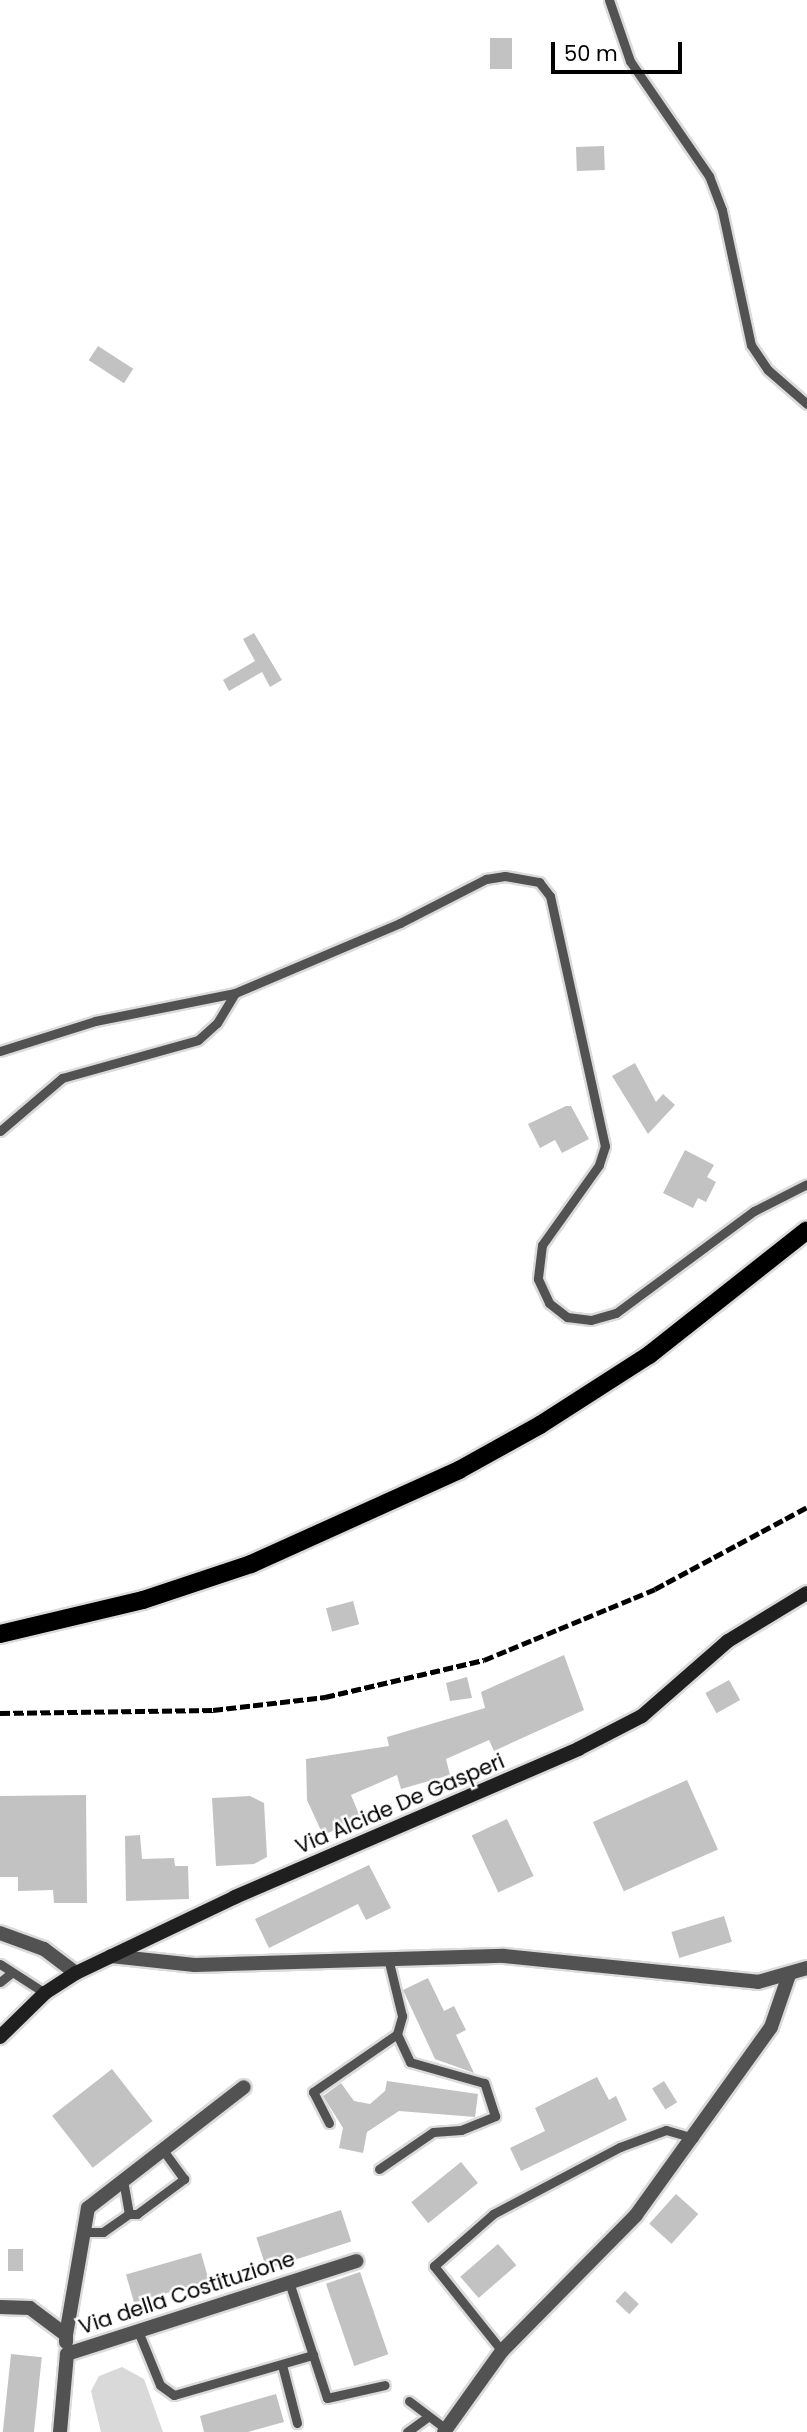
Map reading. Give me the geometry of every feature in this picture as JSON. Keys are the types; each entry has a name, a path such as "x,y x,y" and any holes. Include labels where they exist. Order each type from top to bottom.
{"main road":[{"path":"0,1634 143,1600 251,1564 459,1470 540,1425 649,1355 807,1230"},
{"name":"Via Alcide De Gasperi","path":"0,2037 45,1993 76,1973 631,1721 728,1641 807,1592"}],"street":[{"path":"0,1933 44,1949 76,1973"},
{"path":"111,1956 195,1965 504,1956 758,1982 807,1968"},
{"path":"445,2430 502,2351 636,2215 694,2138 771,2026 789,1975"},
{"path":"67,2354 66,2335 88,2208 244,2088"},
{"name":"Via della Costituzione","path":"60,2432 67,2354 356,2261"},
{"path":"0,2307 30,2308 66,2335"}],"lane":[{"path":"609,0 630,61 709,176 722,209 751,345 768,370 807,404"},
{"path":"0,1051 95,1021 235,993 400,923 486,879 505,876 539,882 550,895 605,1146 599,1165 542,1245 538,1261 538,1279 549,1303 566,1317 591,1320 616,1313 754,1211 807,1184"},
{"path":"0,1131 62,1078 198,1040 217,1023 235,993"},
{"path":"329,2123 313,2092 397,2034 402,2017 388,1958"},
{"path":"0,1964 45,1993"},
{"path":"0,1982 11,1973"},
{"path":"379,2169 433,2132 461,2130 495,2116 484,2083 410,2062 397,2034"},
{"path":"502,2351 434,2266 492,2214 620,2147 666,2130 694,2138"},
{"path":"85,2232 103,2232 129,2214 138,2214 184,2179 163,2150"},
{"path":"123,2181 129,2214"},
{"path":"289,2282 327,2398 385,2385"},
{"path":"138,2331 160,2385 174,2395 313,2355"},
{"path":"282,2365 297,2423"},
{"path":"409,2401 445,2430"},
{"path":"407,2432 428,2417"}],"shaded area":[{"path":"122,2367 144,2379 163,2432 101,2432 91,2391 99,2376"}],"building":[{"path":"490,38 512,38 512,69 490,69"},
{"path":"604,146 605,170 577,171 576,147"},
{"path":"98,346 133,369 124,383 89,360"},
{"path":"254,633 282,680 270,687 262,672 229,691 223,680 255,661 243,639"},
{"path":"635,1063 656,1102 663,1094 675,1105 648,1134 612,1076"},
{"path":"571,1106 589,1139 562,1153 555,1140 540,1148 528,1124"},
{"path":"685,1150 714,1165 707,1177 716,1182 706,1202 698,1198 693,1208 663,1193"},
{"path":"353,1601 359,1624 332,1631 326,1608"},
{"path":"564,1655 584,1710 494,1751 489,1740 446,1759 450,1775 401,1789 397,1775 351,1795 361,1819 323,1835 307,1800 306,1759 389,1746 387,1737 485,1708 481,1692"},
{"path":"467,1677 472,1698 450,1701 446,1683"},
{"path":"729,1680 740,1700 717,1713 705,1693"},
{"path":"687,1780 718,1849 624,1891 593,1822"},
{"path":"86,1795 87,1903 54,1903 53,1890 18,1891 18,1877 0,1877 0,1796"},
{"path":"250,1796 264,1803 267,1857 254,1864 216,1866 212,1798"},
{"path":"507,1819 534,1876 498,1893 472,1835"},
{"path":"140,1835 142,1859 174,1858 175,1866 188,1866 189,1899 126,1901 125,1836"},
{"path":"369,1865 391,1908 366,1920 358,1904 269,1948 255,1919"},
{"path":"724,1916 732,1942 679,1958 671,1932"},
{"path":"428,1978 444,2011 454,2006 466,2030 456,2035 474,2073 435,2059 403,1990"},
{"path":"112,2069 153,2121 93,2168 52,2116"},
{"path":"597,2077 609,2100 616,2096 627,2120 521,2171 510,2148 545,2131 535,2108"},
{"path":"387,2081 478,2094 475,2117 399,2111 367,2132 363,2153 339,2148 343,2128 323,2096 341,2083 354,2101 370,2104 385,2091"},
{"path":"664,2081 677,2102 665,2110 652,2088"},
{"path":"461,2162 478,2183 428,2223 411,2202"},
{"path":"676,2194 698,2214 672,2244 649,2224"},
{"path":"341,2210 351,2241 267,2269 256,2238"},
{"path":"498,2244 516,2265 479,2298 460,2277"},
{"path":"8,2249 23,2249 23,2271 8,2271"},
{"path":"201,2253 209,2281 134,2302 126,2274"},
{"path":"360,2272 388,2354 354,2366 326,2284"},
{"path":"625,2291 639,2304 629,2314 615,2301"},
{"path":"11,2354 42,2357 34,2432 3,2432"},
{"path":"276,2394 284,2422 248,2432 204,2432 200,2416"}],"railway":[{"path":"0,1713 213,1710 325,1697 484,1660 655,1589 807,1507"}]}
